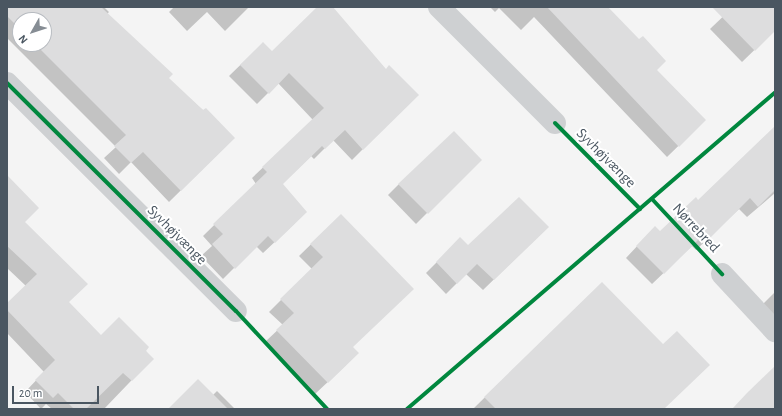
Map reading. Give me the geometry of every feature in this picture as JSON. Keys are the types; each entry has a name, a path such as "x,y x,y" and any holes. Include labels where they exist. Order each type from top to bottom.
{"street":[{"path":"439,7 555,123"},
{"name":"Syvhøjvænge","path":"7,82 236,311"},
{"name":"Nørrebred","path":"722,274 775,330"}],"building":[{"path":"7,7 101,7 173,74 169,78 203,110 206,108 235,138 181,191 143,152 131,163 114,146 126,135 43,52 52,52 52,12 12,12 12,21 7,16"},
{"path":"317,7 333,7 386,69 389,65 419,95 363,150 345,130 325,149 322,146 283,184 307,212 275,243 268,236 235,269 212,244 223,234 213,224 267,172 262,167 324,108 289,73 269,94 240,65 263,42 272,51"},
{"path":"547,7 608,7 639,39 643,36 666,61 657,70 706,120 679,147"},
{"path":"712,7 775,7 775,31 755,51"},
{"path":"775,126 775,190 758,207 750,198 708,240 703,235 664,274 636,246 655,226 660,231 696,197 698,200"},
{"path":"454,131 482,160 428,214 398,184"},
{"path":"7,175 39,208 25,222 88,284 69,302 101,335 119,317 149,347 146,351 154,359 132,381 123,373 86,409 74,409 58,393 53,398 35,380 55,360 7,310 7,303 37,274 7,246"},
{"path":"519,197 549,227 494,280 477,264 457,284 436,262 460,237 468,245"},
{"path":"341,214 414,289 353,347 359,353 328,383 276,330 294,313 280,299 323,257 310,244"},
{"path":"602,282 663,344 677,331 710,365 664,409 496,409 484,397"},
{"path":"775,366 775,409 732,409 747,393"},
{"path":"198,379 228,409 168,409"}],"cycle path":[{"path":"7,83 236,311 327,409"},
{"path":"407,409 775,93"},
{"path":"555,123 640,209"},
{"path":"652,199 722,274"}]}
